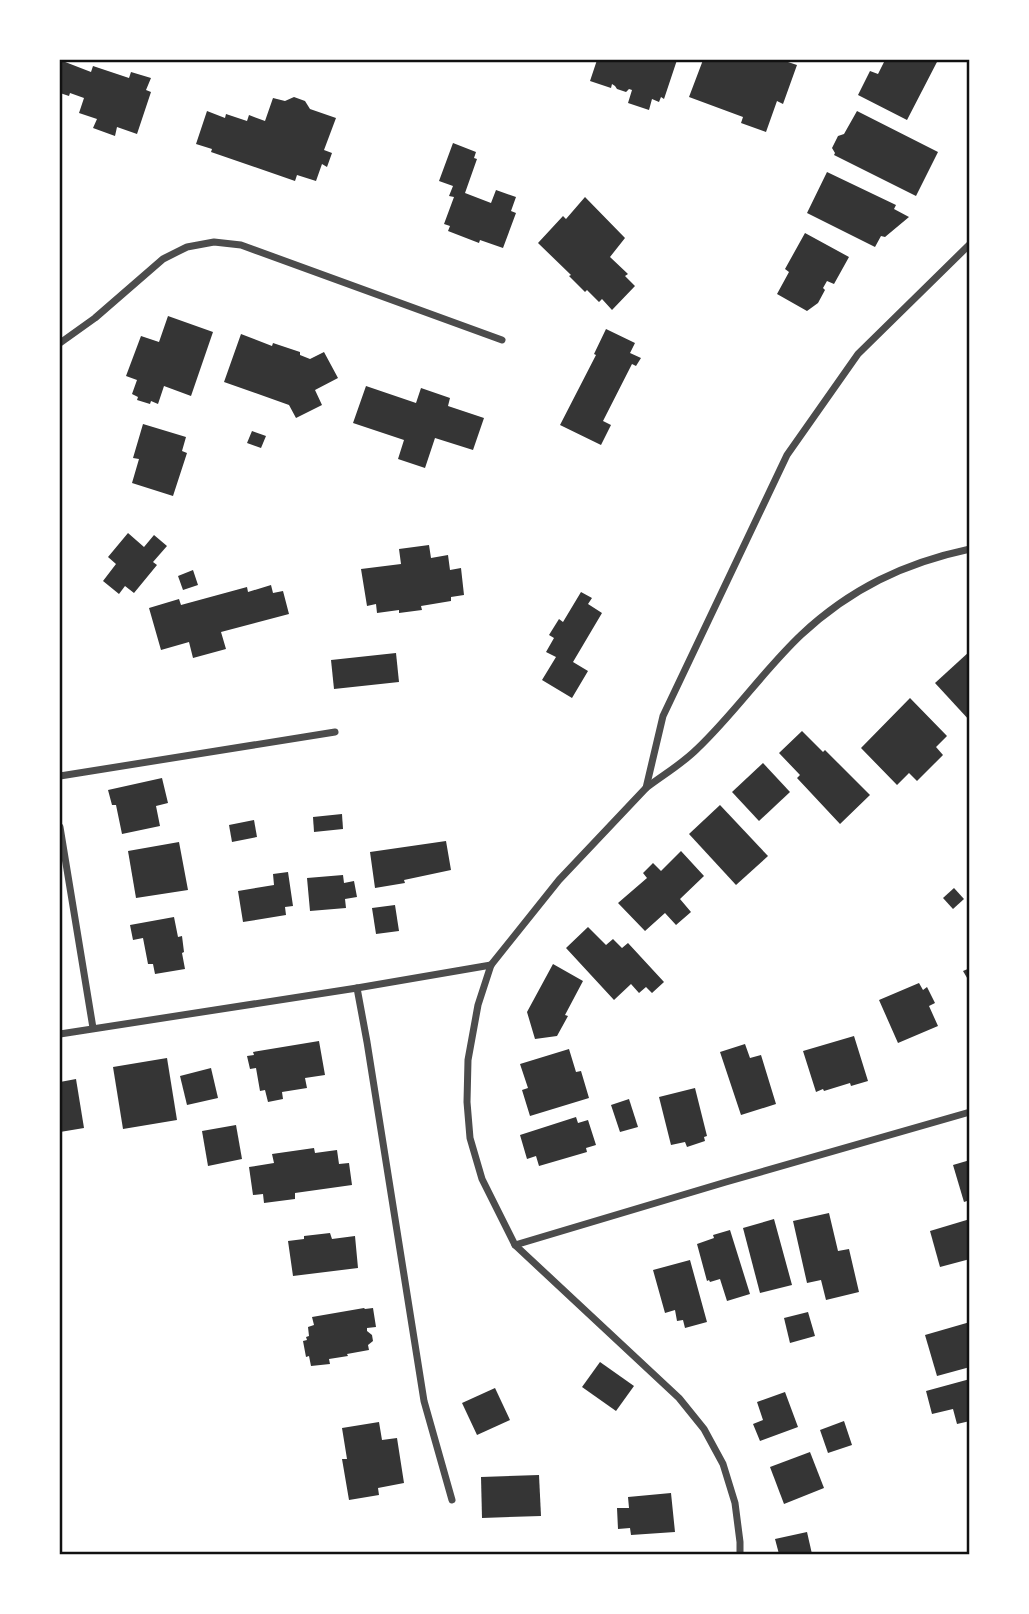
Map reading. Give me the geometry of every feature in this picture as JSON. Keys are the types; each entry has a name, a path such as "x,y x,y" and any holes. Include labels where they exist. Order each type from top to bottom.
{"street":[{"path":"60,343 95,318 163,260 187,247 214,242 241,245 502,340"},
{"path":"646,788 663,716 787,455 858,354 970,244"},
{"path":"740,1555 735,1503 723,1464 704,1429 679,1398 515,1245 482,1179 470,1138 467,1102 468,1060 478,1005 491,965 559,880 646,788 696,750 800,636 864,587 900,569 970,549"},
{"path":"60,776 335,732"},
{"path":"60,827 93,1028"},
{"path":"60,1034 491,965"},
{"path":"357,988 368,1042 424,1401 452,1500"},
{"path":"515,1245 970,1112"}],"building":[{"path":"60,60 91,72 93,66 129,78 131,72 151,78 146,90 151,92 137,134 117,127 115,136 93,128 97,119 79,113 84,98 60,93"},
{"path":"597,60 677,60 664,99 661,97 659,102 652,99 649,110 628,103 632,90 626,92 612,84 611,88 590,81"},
{"path":"703,60 782,60 797,65 783,104 777,101 766,132 741,123 743,117 689,97"},
{"path":"885,60 938,60 907,120 858,95 870,71 878,74"},
{"path":"294,97 305,101 310,109 336,118 324,150 332,153 327,167 322,164 316,181 297,175 295,181 211,152 212,149 196,144 207,111 225,118 226,114 247,121 249,115 265,121 273,98 285,101"},
{"path":"857,111 938,152 916,196 834,155 832,148 838,136 844,134"},
{"path":"453,143 476,152 474,158 477,159 465,193 491,203 496,190 516,197 511,211 516,213 503,248 480,240 479,243 448,231 450,226 444,224 454,197 449,196 453,186 439,181"},
{"path":"827,172 896,205 894,209 909,217 885,237 881,236 875,247 807,213"},
{"path":"585,197 625,238 610,257 628,274 625,276 635,286 612,310 602,299 599,302 587,290 585,292 538,243 563,216 566,219"},
{"path":"805,233 849,257 834,284 827,281 818,303 807,311 777,294 789,272 785,269"},
{"path":"168,316 213,332 191,396 164,386 158,404 151,401 150,404 137,400 138,397 132,394 137,380 126,376 141,336 159,342"},
{"path":"606,329 635,343 630,353 641,358 636,366 632,364 603,421 611,425 601,445 560,425 596,355 594,354"},
{"path":"241,334 272,346 273,343 300,352 300,355 310,359 324,352 338,378 315,390 322,405 296,418 289,405 224,382"},
{"path":"366,386 416,403 421,388 450,398 448,406 484,418 473,450 435,438 425,468 398,459 404,440 353,423"},
{"path":"143,424 186,437 182,451 187,453 173,496 132,483 139,459 133,458"},
{"path":"252,431 266,436 261,448 247,443"},
{"path":"128,533 144,547 154,535 167,546 153,562 157,565 134,593 125,586 119,594 103,581 116,564 108,557"},
{"path":"429,545 431,558 448,555 450,570 461,568 464,595 451,597 451,601 421,606 422,610 399,613 399,610 377,613 376,604 367,606 361,569 401,564 399,549"},
{"path":"193,570 198,585 183,590 178,576"},
{"path":"271,585 273,593 283,591 289,614 221,632 226,649 193,658 189,642 161,650 149,608 179,599 181,605 247,587 248,592"},
{"path":"581,592 592,598 588,604 602,613 573,662 588,671 572,698 542,680 556,657 546,652 554,638 549,635 559,619 563,622"},
{"path":"970,651 970,721 935,683"},
{"path":"396,653 399,682 334,689 331,660"},
{"path":"910,698 947,736 936,747 943,755 917,781 909,773 897,785 861,748"},
{"path":"802,731 870,795 840,824 797,778 800,775 779,753"},
{"path":"763,763 790,792 759,821 732,792"},
{"path":"162,778 168,803 156,806 160,826 122,834 116,805 112,805 108,790"},
{"path":"720,805 768,856 736,885 689,834"},
{"path":"342,814 343,829 314,832 313,817"},
{"path":"254,820 257,837 232,842 229,825"},
{"path":"446,841 451,870 375,888 370,852"},
{"path":"179,842 188,890 136,898 128,851"},
{"path":"681,851 704,876 680,899 691,912 676,925 665,913 645,931 618,903 647,878 643,873 653,863 661,871"},
{"path":"288,872 293,906 285,907 286,915 243,922 238,891 274,885 273,874"},
{"path":"343,875 344,883 354,881 357,897 345,899 346,908 310,911 307,878"},
{"path":"954,888 964,899 953,909 943,898"},
{"path":"395,905 399,931 376,934 372,908"},
{"path":"174,917 178,937 182,936 185,969 155,974 153,964 148,964 143,938 133,940 130,925"},
{"path":"588,927 606,945 613,939 622,948 628,943 664,982 652,993 646,987 639,993 631,984 614,1000 566,948"},
{"path":"553,964 583,981 557,1036 535,1039 527,1012"},
{"path":"970,968 970,983 963,971"},
{"path":"919,983 923,990 927,987 935,1003 929,1006 938,1026 898,1043 879,1000"},
{"path":"854,1036 868,1081 816,1092 803,1051"},
{"path":"319,1041 325,1075 305,1078 307,1088 282,1092 283,1099 268,1102 265,1090 260,1091 256,1068 250,1069 247,1056 254,1055 253,1052"},
{"path":"745,1044 750,1058 761,1055 776,1104 741,1115 720,1052"},
{"path":"569,1049 576,1072 581,1071 589,1098 530,1116 522,1090 528,1088 520,1064"},
{"path":"167,1058 177,1120 123,1129 113,1067"},
{"path":"211,1068 218,1098 187,1105 180,1076"},
{"path":"76,1079 84,1128 60,1132 60,1082"},
{"path":"695,1088 707,1136 704,1137 705,1141 687,1147 685,1142 671,1145 659,1097"},
{"path":"629,1099 638,1127 620,1132 611,1105"},
{"path":"576,1117 578,1123 588,1120 596,1145 586,1148 587,1152 539,1166 536,1156 527,1159 520,1135"},
{"path":"236,1125 242,1159 208,1166 202,1131"},
{"path":"314,1148 315,1153 337,1150 339,1164 349,1163 352,1185 295,1193 295,1199 264,1203 263,1194 253,1195 249,1167 274,1163 272,1154"},
{"path":"970,1160 970,1200 964,1202 953,1165"},
{"path":"829,1213 838,1251 849,1249 859,1292 826,1300 821,1280 807,1283 793,1221"},
{"path":"774,1219 792,1285 760,1293 743,1228"},
{"path":"970,1219 970,1259 940,1267 930,1231"},
{"path":"730,1230 750,1294 727,1301 720,1279 707,1281 697,1244"},
{"path":"330,1233 332,1239 355,1236 358,1268 293,1276 288,1241"},
{"path":"690,1260 707,1322 685,1328 683,1320 677,1321 675,1310 665,1313 653,1270"},
{"path":"373,1308 376,1327 367,1328 373,1341 368,1345 369,1350 329,1359 330,1364 311,1366 303,1341 309,1336 308,1327 314,1325 312,1317"},
{"path":"808,1312 815,1336 790,1343 784,1318"},
{"path":"970,1322 970,1367 937,1376 925,1335"},
{"path":"600,1362 634,1386 616,1411 582,1387"},
{"path":"970,1379 970,1421 957,1424 953,1409 932,1414 926,1391"},
{"path":"495,1388 510,1420 477,1435 462,1403"},
{"path":"785,1392 798,1427 760,1441 753,1424 763,1420 757,1402"},
{"path":"844,1421 852,1445 828,1453 820,1430"},
{"path":"379,1422 382,1440 397,1438 404,1483 378,1488 379,1495 349,1500 342,1459 347,1459 342,1428"},
{"path":"810,1452 824,1488 784,1504 770,1467"},
{"path":"539,1475 541,1516 482,1518 481,1477"},
{"path":"671,1493 675,1532 631,1535 630,1528 618,1529 617,1508 629,1508 628,1497"},
{"path":"807,1532 812,1554 779,1554 775,1539"}]}
